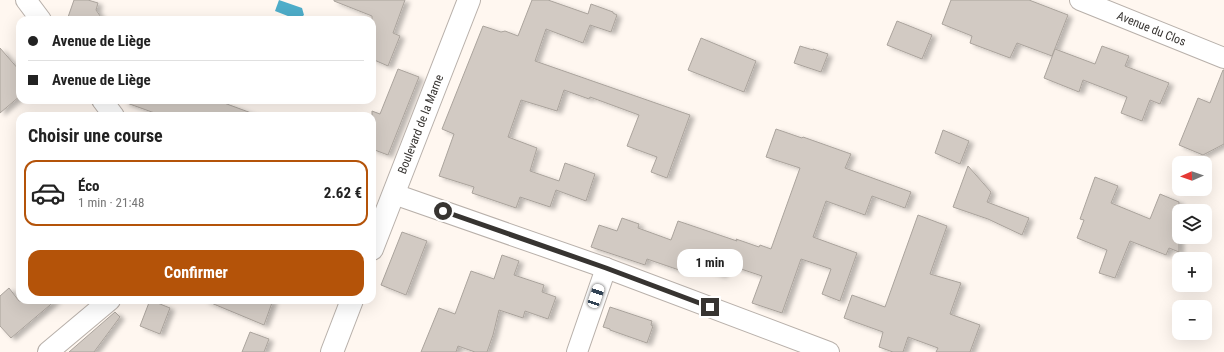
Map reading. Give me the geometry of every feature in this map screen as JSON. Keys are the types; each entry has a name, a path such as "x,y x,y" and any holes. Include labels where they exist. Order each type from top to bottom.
{"street":[{"name":"Boulevard de la Marne","path":"376,239 469,0"},
{"name":"Avenue du Clos","path":"1080,0 1224,58"},
{"path":"394,194 606,268 818,350"},
{"path":"577,352 606,268"},
{"path":"48,352 105,304"},
{"path":"332,352 350,304"}],"water":[{"path":"279,0 302,8 304,15 288,16 275,11"}],"building":[{"path":"74,0 88,0 98,3 96,10 100,16 68,16"},
{"path":"405,0 393,33 400,36 388,66 376,61 376,16 372,16 334,1"},
{"path":"532,0 548,0 588,14 591,4 613,12 617,15 611,32 590,25 583,43 546,29 535,61 690,115 667,178 651,172 657,157 627,146 639,115 590,97 589,99 564,90 557,111 521,100 508,137 537,148 530,171 559,181 565,163 595,174 586,201 556,190 550,207 520,197 516,208 472,193 474,187 439,176 454,134 442,129 483,26 501,32 505,31 518,36"},
{"path":"951,0 1029,0 1068,15 1052,56 1017,43 1010,58 970,43 972,36 942,24"},
{"path":"897,21 932,35 922,59 887,45"},
{"path":"701,38 756,61 744,92 688,70"},
{"path":"800,46 828,54 821,72 794,63"},
{"path":"1102,46 1129,56 1125,66 1169,83 1160,104 1150,100 1142,121 1121,113 1127,97 1083,80 1079,92 1044,78 1055,49 1095,64"},
{"path":"0,48 16,66 16,99 0,113"},
{"path":"398,69 419,77 388,155 376,150 376,112 380,114"},
{"path":"1223,70 1224,144 1203,155 1179,145 1198,98 1210,103"},
{"path":"130,104 227,104 249,112 152,112"},
{"path":"776,129 851,154 845,168 911,192 905,208 872,196 865,215 826,201 813,237 857,253 840,301 822,294 831,269 801,259 782,313 752,303 762,276 726,264 722,275 695,265 694,267 688,265 685,272 647,259 645,265 591,247 599,225 617,231 622,218 639,224 638,228 671,240 678,221 737,241 736,239 759,247 760,245 771,249 800,168 766,157"},
{"path":"943,130 969,141 960,164 935,153"},
{"path":"968,166 991,192 987,202 1029,218 1022,235 988,219 953,207"},
{"path":"1095,177 1118,186 1111,203 1150,219 1160,194 1179,202 1179,204 1172,204 1172,244 1179,244 1179,252 1169,248 1166,255 1130,241 1115,278 1099,273 1107,250 1077,238 1084,220 1080,219"},
{"path":"918,215 947,226 930,274 961,283 950,314 980,325 970,352 936,352 938,348 908,337 903,352 893,352 879,347 883,332 844,318 852,295 885,307"},
{"path":"402,232 427,241 406,295 381,285"},
{"path":"502,255 519,261 514,275 544,285 542,292 556,297 548,319 525,311 523,318 499,310 487,352 475,352 458,346 456,352 421,352 439,308 455,314 471,271 494,279"},
{"path":"9,288 16,297 16,304 51,304 11,338 0,326 0,296"},
{"path":"148,304 160,304 170,308 160,334 140,326"},
{"path":"214,304 272,304 264,325"},
{"path":"610,307 652,321 651,325 653,326 647,343 603,327"},
{"path":"115,312 120,317 94,352 69,352"},
{"path":"250,332 269,339 264,352 242,352"}],"route":[{"path":"443,211 606,268 710,307"}]}
